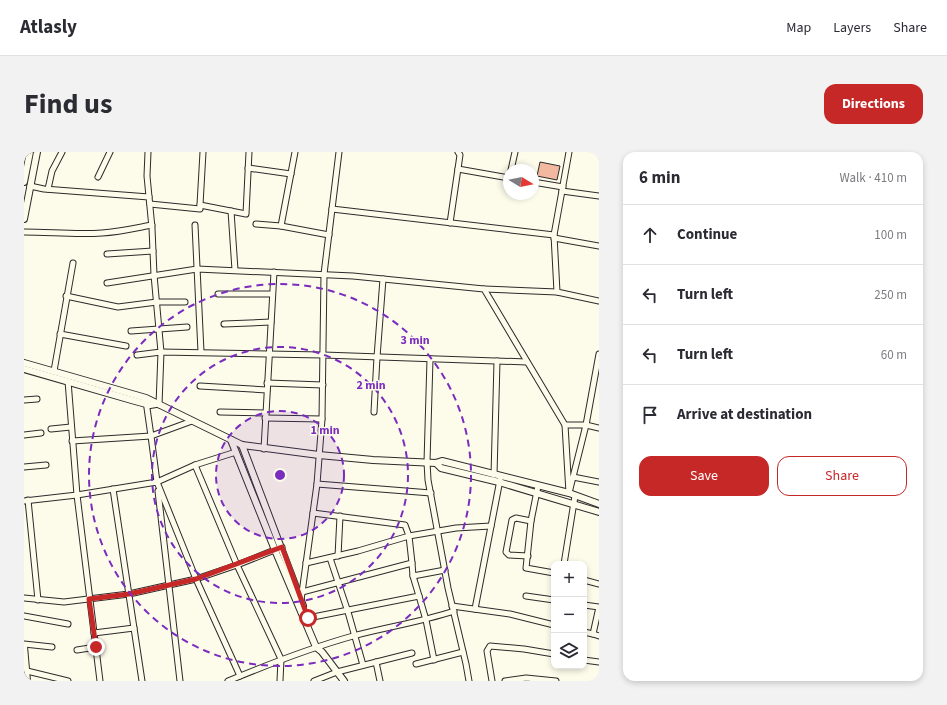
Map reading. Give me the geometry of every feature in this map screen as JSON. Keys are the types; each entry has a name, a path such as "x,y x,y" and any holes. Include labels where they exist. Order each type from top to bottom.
{"street":[{"path":"24,182 30,152"},
{"path":"24,219 37,152"},
{"path":"48,189 52,171 62,152"},
{"path":"98,177 110,152"},
{"path":"148,152 147,176 161,352 157,404"},
{"path":"150,204 200,209 203,152"},
{"path":"200,205 246,214 249,152"},
{"path":"281,226 295,152"},
{"path":"301,601 317,484 322,419 324,274 339,152"},
{"path":"450,223 460,155 458,152"},
{"path":"512,164 515,152"},
{"path":"557,292 554,237 570,152"},
{"path":"248,168 291,174"},
{"path":"458,169 503,177"},
{"path":"539,183 599,196"},
{"path":"30,186 48,189 149,197"},
{"path":"332,209 554,237 599,246"},
{"path":"231,211 235,270"},
{"path":"256,224 281,226 329,235"},
{"path":"24,232 64,232 75,234 104,233 152,225"},
{"path":"195,226 201,352"},
{"path":"107,254 153,251"},
{"path":"54,372 66,296 73,263"},
{"path":"107,283 198,269 235,270 324,274 484,289 557,292 599,300"},
{"path":"264,449 274,272"},
{"path":"374,412 383,279"},
{"path":"484,289 565,425 573,504 564,561"},
{"path":"218,294 272,294"},
{"path":"66,296 118,307 157,302 185,302"},
{"path":"224,324 271,322"},
{"path":"131,331 187,327"},
{"path":"60,334 126,346"},
{"path":"137,355 161,352 201,352 527,362"},
{"path":"572,494 573,477 596,385 599,354"},
{"path":"430,359 427,462 428,480 445,570 469,681"},
{"path":"475,609 491,526 498,478 497,361"},
{"path":"24,362 146,401"},
{"path":"24,369 157,404 242,445 264,449 373,460 436,463 442,461 498,478 572,494 599,504"},
{"path":"68,381 77,495 100,681"},
{"path":"267,383 322,385"},
{"path":"200,386 267,390"},
{"path":"24,400 38,399"},
{"path":"146,401 170,586 180,681"},
{"path":"220,412 322,419"},
{"path":"72,441 151,436 192,420"},
{"path":"565,425 586,425 599,428"},
{"path":"52,429 71,427"},
{"path":"24,435 41,433"},
{"path":"231,440 275,550 320,648 344,681"},
{"path":"242,445 320,648"},
{"path":"38,600 26,500 77,495 157,482 195,465 236,452"},
{"path":"195,465 237,565 281,660 280,681"},
{"path":"24,467 46,466"},
{"path":"573,477 599,482"},
{"path":"498,478 536,494 599,512"},
{"path":"157,482 196,579 240,676"},
{"path":"317,484 431,493"},
{"path":"538,486 531,520 526,568 551,572"},
{"path":"113,489 142,681"},
{"path":"313,513 405,525 409,536 413,576 426,620 434,660"},
{"path":"338,556 340,516"},
{"path":"528,556 509,555 506,552 512,520 516,518 531,520"},
{"path":"306,563 338,556 409,536 463,527 491,526"},
{"path":"24,598 64,602 129,594 170,586 237,565 282,547"},
{"path":"330,558 348,612 363,665"},
{"path":"302,592 412,564"},
{"path":"413,576 445,570"},
{"path":"587,581 599,584"},
{"path":"308,618 348,612 419,596"},
{"path":"526,596 551,600"},
{"path":"587,605 599,607 596,635"},
{"path":"228,681 281,660 354,636 426,620 453,608 475,609 510,614 551,624"},
{"path":"24,616 68,624"},
{"path":"94,633 134,628"},
{"path":"27,681 24,645 52,647"},
{"path":"492,681 487,651 490,646 551,654"},
{"path":"77,650 96,647"},
{"path":"416,664 463,652"},
{"path":"314,681 337,672 412,653"},
{"path":"587,660 599,662"},
{"path":"376,662 380,681"},
{"path":"27,671 68,681"},
{"path":"505,681 522,678 556,681"}],"building":[{"path":"540,162 560,166 557,180 539,176"}],"route":[{"path":"96,647 89,599 129,594 196,579 282,547 308,618"}]}
